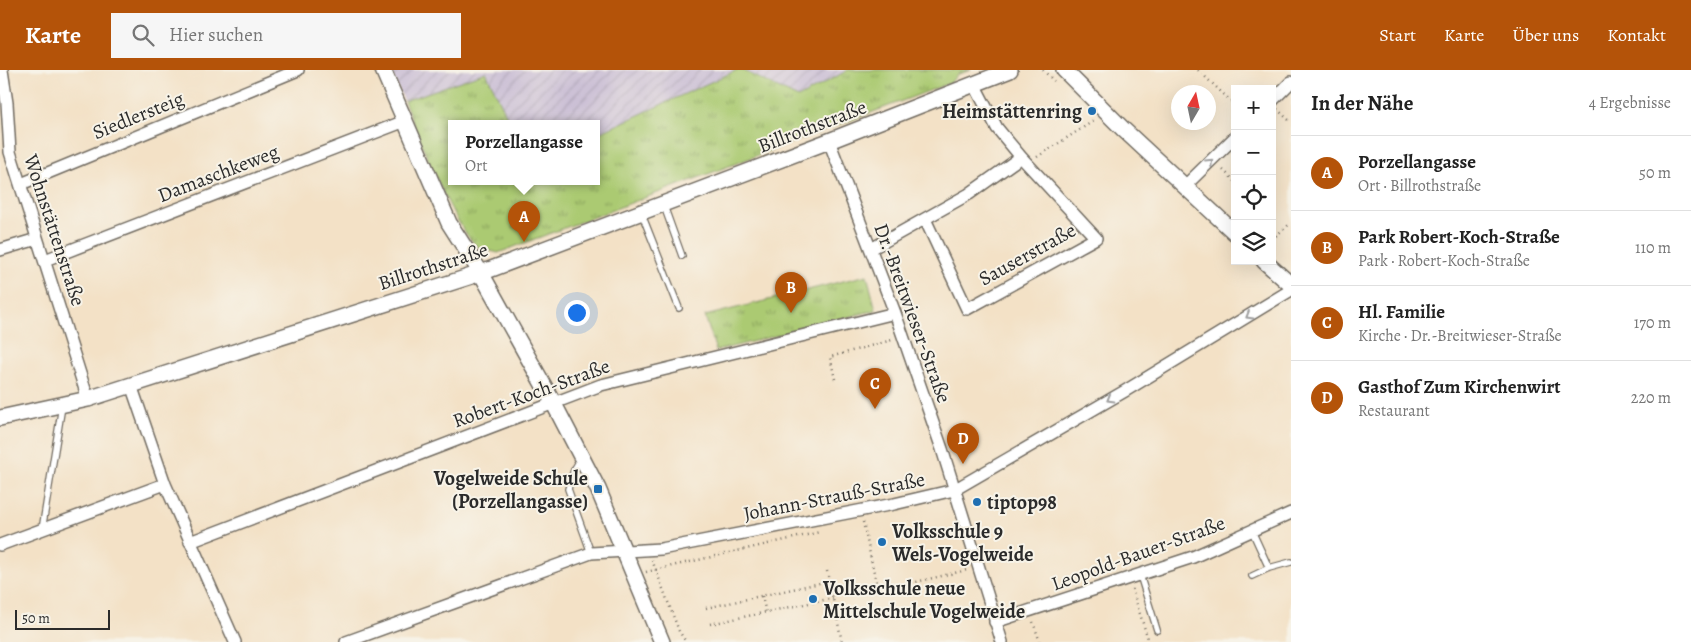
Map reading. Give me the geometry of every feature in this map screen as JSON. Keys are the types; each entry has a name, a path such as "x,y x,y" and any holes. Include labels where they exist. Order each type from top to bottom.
{"street":[{"name":"Wohnstättenstraße","path":"2,70 7,104 10,152 88,399"},
{"name":"Siedlersteig","path":"21,184 298,70"},
{"path":"383,70 449,223 481,272 554,404 598,490 662,642"},
{"name":"Billrothstraße","path":"0,418 88,399 481,272 829,141 1010,70"},
{"path":"1064,70 1231,230"},
{"path":"1276,97 1291,82"},
{"name":"Sauserstraße","path":"925,219 966,309 1096,238 997,128 974,84"},
{"name":"Damaschkeweg","path":"45,260 406,120"},
{"name":"Dr.-Breitwieser-Straße","path":"829,141 904,336 942,449 1002,642"},
{"path":"1185,186 1231,141"},
{"path":"871,249 969,194 1024,160"},
{"path":"0,250 37,239"},
{"path":"1268,265 1291,285"},
{"name":"Johann-Strauß-Straße","path":"346,642 592,553 661,549 861,511 954,490 1125,391 1291,290"},
{"name":"Robert-Koch-Straße","path":"190,542 600,386 895,313"},
{"path":"131,385 165,484 235,642"},
{"path":"0,544 165,484"},
{"name":"Leopold-Bauer-Straße","path":"996,622 1192,556 1291,513"}],"lane":[{"path":"664,204 682,256"},
{"path":"641,212 679,308"},
{"path":"42,530 63,404"},
{"path":"581,458 574,470 568,489 592,553"},
{"path":"1252,531 1269,568"},
{"path":"1252,576 1269,568 1291,562"},
{"path":"1134,577 1157,630"}],"path":[{"path":"1198,70 1231,101"},
{"path":"1276,109 1291,122"},
{"path":"1024,160 1107,112"},
{"path":"1223,170 1231,177"},
{"path":"1276,236 1291,223"},
{"path":"835,379 830,357 904,336"},
{"path":"861,511 878,591 978,568"},
{"path":"634,575 821,532"},
{"path":"649,549 679,632 686,642"},
{"path":"827,572 842,642"},
{"path":"1134,577 1149,642"},
{"path":"706,608 830,581"},
{"path":"762,596 766,612"},
{"path":"710,624 833,598"},
{"path":"1030,611 1040,642"}],"shaded area":[{"path":"390,70 737,70 600,133 600,120 509,120 486,72 404,101"},
{"path":"742,70 848,70 798,98"}],"green space":[{"path":"737,70 742,70 798,98 848,70 971,70 958,74 950,83 498,253 480,248 470,239 459,223 427,157 404,101 486,72 509,120 448,120 448,185 600,185 600,133"},
{"path":"867,275 876,310 716,351 705,316"}],"place":[{"name":"Heimstättenring","path":"1092,111"},
{"name":"Porzellangasse","path":"524,242"},
{"name":"Park Robert-Koch-Straße","path":"791,313"},
{"name":"Hl. Familie","path":"875,409"},
{"name":"Gasthof Zum Kirchenwirt","path":"963,464"},
{"name":"Vogelweide Schule (Porzellangasse)","path":"598,489"},
{"name":"tiptop98","path":"977,502"},
{"name":"Volksschule 9 Wels-Vogelweide","path":"882,542"},
{"name":"Volksschule neue Mittelschule Vogelweide","path":"813,599"}]}
